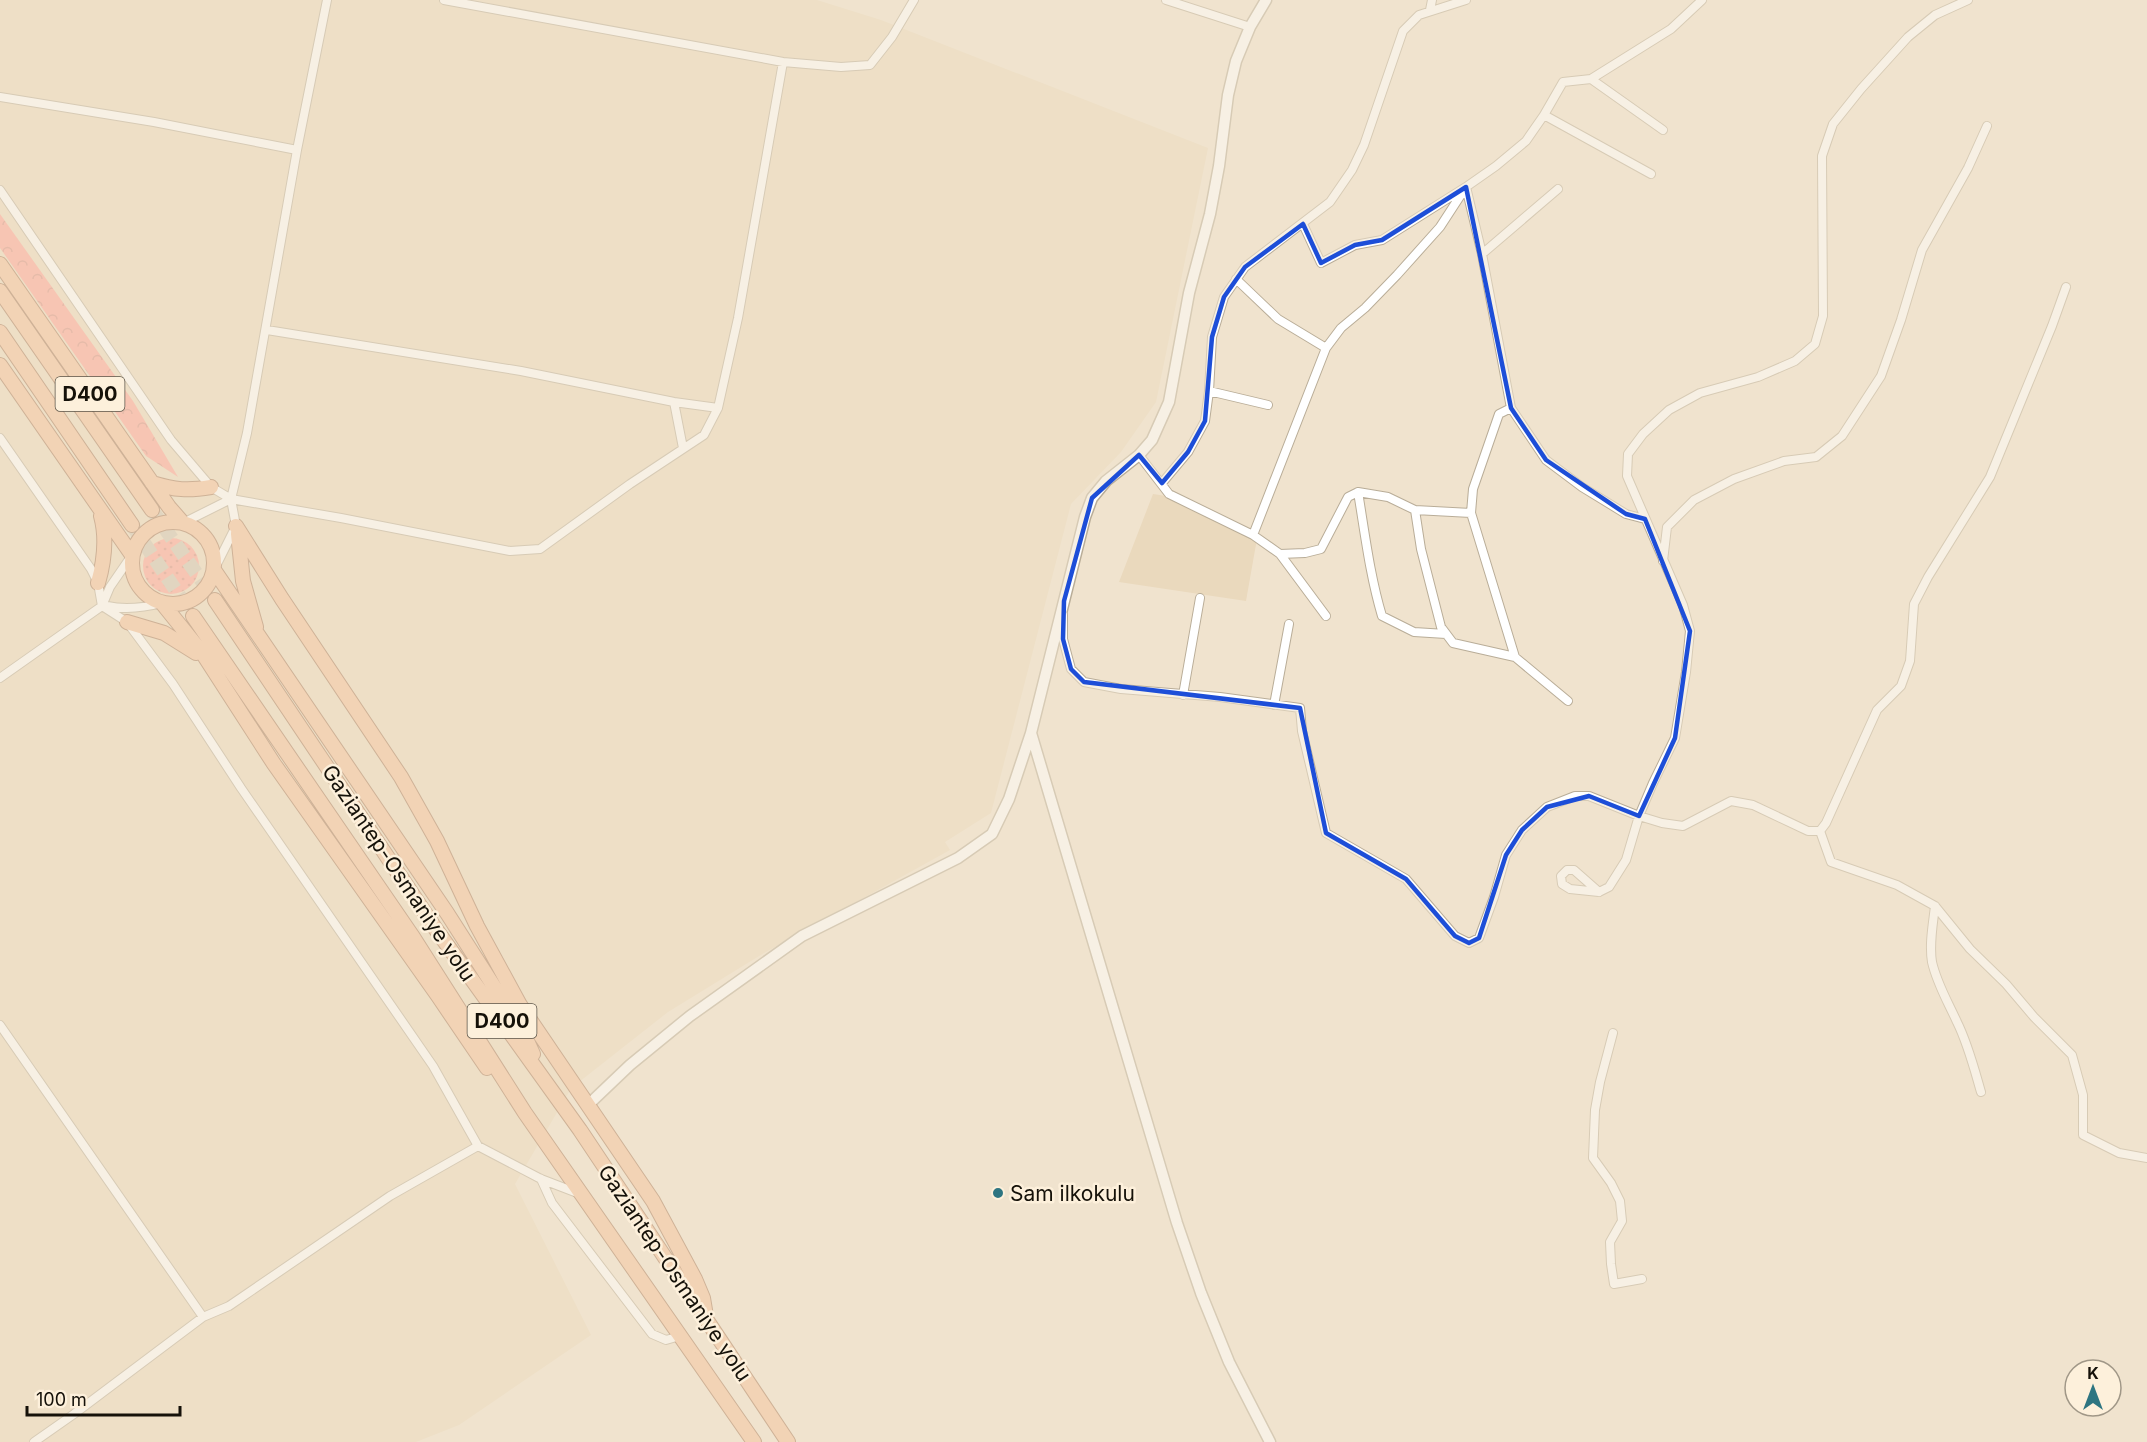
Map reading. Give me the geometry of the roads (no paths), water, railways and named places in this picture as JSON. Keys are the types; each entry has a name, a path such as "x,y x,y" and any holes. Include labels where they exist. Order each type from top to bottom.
{"highway":[{"name":"D400","path":"0,264 152,483 183,523 205,537 213,553 214,570 447,913 523,1032 548,1086"},
{"path":"0,291 152,510"},
{"path":"0,332 132,525"},
{"name":"D400","path":"0,365 132,555 132,565 138,585 144,593 162,603 208,662 274,764 438,996 483,1064 525,1113"},
{"path":"152,483 189,491 211,487"},
{"name":"D400","path":"98,509 104,528 103,564 98,583"},
{"path":"132,555 136,544 151,528 161,523 183,523"},
{"path":"236,526 288,609 401,777 437,841 506,981 533,1026 653,1201 695,1279 703,1298 706,1321"},
{"name":"D400","path":"236,526 243,581 259,637"},
{"path":"162,603 173,604 195,598 204,591 214,570"},
{"name":"Gaziantep-Osmaniye yolu","path":"215,600 435,928 580,1130 788,1442"},
{"name":"Gaziantep-Osmaniye yolu","path":"193,616 413,937 525,1113 580,1194 754,1442"},
{"name":"D400","path":"128,622 164,633 208,662"}],"street":[{"path":"214,570 236,526 231,499 247,433 267,330 297,150 327,0"},
{"path":"444,0 783,62 841,67 870,65 892,37 914,0"},
{"path":"1166,0 1250,27"},
{"path":"588,1105 630,1065 690,1016 802,936 958,858 992,834 1009,799 1031,733 1085,517 1092,498 1106,481 1138,455 1152,440 1169,402 1189,292 1210,214 1228,96 1236,61 1250,27 1266,0"},
{"path":"1430,10 1432,0"},
{"path":"1162,483 1188,452 1205,421 1212,337 1224,297 1245,267 1330,202 1352,170 1364,145 1403,31 1419,15 1466,0"},
{"path":"1303,224 1321,263 1355,245 1382,240 1466,187 1526,141 1563,82 1591,79 1671,29 1702,0"},
{"path":"1599,892 1574,870 1567,870 1561,876 1562,884 1570,890 1599,892 1609,887 1626,860 1653,783 1675,738 1690,631 1683,605 1628,476 1628,454 1643,434 1669,410 1700,393 1758,377 1796,361 1815,344 1823,316 1822,156 1833,124 1861,89 1908,38 1935,15 1968,0"},
{"path":"0,190 171,440 211,487 231,499 510,551 540,549 630,484 704,435 718,408 738,318 783,62"},
{"path":"1591,79 1663,130"},
{"path":"0,97 154,122 297,150"},
{"path":"1544,115 1651,174"},
{"path":"1663,562 1667,527 1694,500 1734,478 1784,461 1816,457 1842,436 1881,376 1922,250 1968,168 1987,126"},
{"path":"1466,187 1482,254 1511,408 1546,460 1626,514 1645,519"},
{"path":"1253,535 1326,348 1341,327 1373,299 1440,226 1466,187"},
{"path":"1482,254 1558,189"},
{"path":"1236,279 1278,319 1326,348"},
{"path":"1064,601 1063,639 1071,669 1084,682 1121,689 1221,697 1300,708 1302,731 1326,833 1406,879 1455,936 1469,943 1479,938 1506,855 1522,830 1547,807 1575,796 1589,796 1640,816 1662,823 1683,826 1731,801 1753,805 1808,831 1820,831 1826,824 1877,710 1901,686 1910,661 1914,604 1928,577 1990,477 2066,287"},
{"path":"267,330 521,371 674,402 718,408"},
{"path":"1209,391 1268,405"},
{"path":"674,402 683,448"},
{"path":"1511,408 1499,414 1473,489 1471,513 1515,657"},
{"path":"0,438 92,569 98,583 102,606 128,622 173,684 241,789 433,1066 478,1146 541,1179 580,1194"},
{"path":"1138,455 1169,494 1253,535 1280,554 1326,616"},
{"path":"1280,554 1305,553 1321,549 1348,497 1358,492 1388,497 1415,510 1471,513"},
{"path":"1358,492 1371,577 1377,591 1382,616 1414,632 1446,634"},
{"path":"183,523 231,499"},
{"path":"1415,510 1420,549 1441,627 1453,644 1515,657 1568,701"},
{"path":"0,678 102,606 110,587 132,555"},
{"path":"1183,695 1200,598"},
{"path":"102,606 118,609 140,608 162,603"},
{"path":"1274,705 1289,624"},
{"path":"1031,733 1177,1223 1201,1293 1229,1362 1270,1442"},
{"path":"1820,831 1831,862 1896,885 1935,906 1970,949 2072,1055 2084,1095 2083,1135 2119,1153 2147,1158"},
{"path":"1935,906 1932,960 1942,994 1972,1058 1981,1092"},
{"path":"0,1025 203,1317"},
{"path":"1613,1033 1594,1110 1593,1158 1611,1183 1620,1201 1622,1221 1610,1242 1614,1284 1642,1279"},
{"path":"34,1442 203,1317 229,1306 390,1196 478,1146"},
{"path":"541,1179 552,1203 652,1334 666,1340 680,1336"}],"tunnel":[{"path":"152,510 215,600"},
{"path":"132,525 193,616"}],"place":[{"name":"Sam ilkokulu","path":"998,1193"}]}
